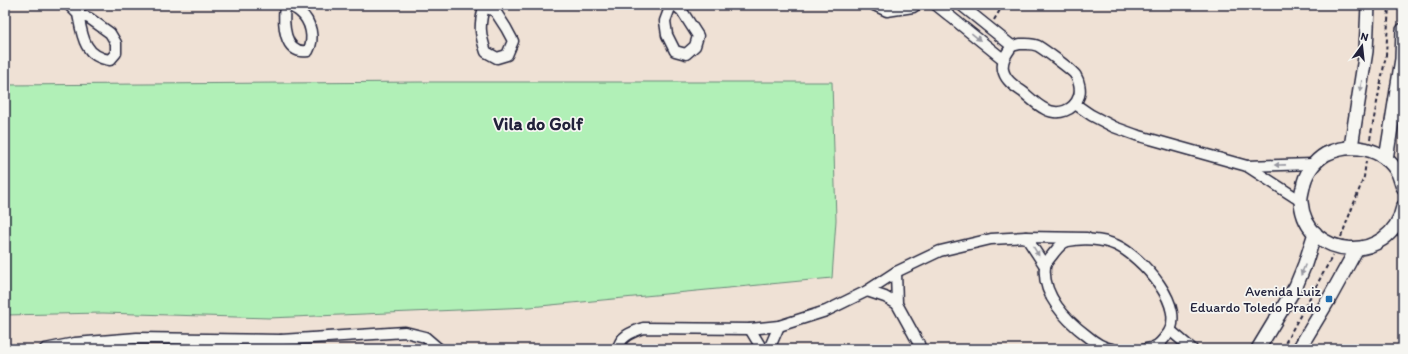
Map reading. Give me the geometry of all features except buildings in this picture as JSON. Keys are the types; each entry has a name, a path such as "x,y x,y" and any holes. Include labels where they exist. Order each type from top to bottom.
{"main road":[{"path":"1351,147 1366,51 1368,5"},
{"path":"1386,159 1402,58 1403,30"},
{"path":"1403,187 1397,173 1386,159 1368,149 1351,147 1337,149 1313,164 1304,180 1301,201 1304,216 1315,233 1323,241 1337,247 1356,250 1371,246 1383,240 1394,229 1403,207"},
{"path":"1258,349 1296,286 1315,233"},
{"path":"1298,349 1329,299 1356,250"}],"street":[{"path":"69,5 78,14 89,18 110,33 116,43 116,53 110,60 100,59 91,52 84,41 78,14"},
{"path":"285,5 284,29 292,47 300,52 308,51 312,45 311,33 306,20 300,11 288,5"},
{"path":"671,5 665,20 667,35 676,51 686,54 695,46 698,36 682,11 674,5"},
{"path":"874,5 887,11 913,7 916,5"},
{"path":"936,5 1003,59"},
{"path":"961,5 1012,46 1028,44 1037,46 1076,74 1080,84 1080,95 1076,104 1068,111 1056,112 1045,109 1008,80 1002,67 1003,59 1012,46"},
{"path":"483,6 495,11 513,40 506,55 497,58 486,52 480,35 480,22 483,6"},
{"path":"1076,104 1114,127 1136,135 1247,166 1313,164"},
{"path":"1247,166 1301,201"},
{"path":"1026,237 1045,266 1046,286 1058,309 1095,345 1112,349"},
{"path":"618,349 618,346 628,333 643,328 750,329 779,326 826,311 867,291 896,272 940,251 991,239 1026,237 1087,238 1116,245 1141,262 1158,281 1168,299 1172,315 1170,331 1164,346 1146,349"},
{"path":"1045,266 1056,250 1066,241 1087,238"},
{"path":"896,272 897,304 919,344 920,349"},
{"path":"867,291 885,297 897,304"},
{"path":"769,349 779,326"},
{"path":"750,329 762,349"},
{"path":"1170,331 1192,349"},
{"path":"45,349 137,338 256,345 405,332 425,337 439,349"}],"path":[{"path":"988,27 997,16 1003,5"},
{"path":"1282,349 1337,247 1364,177 1386,55 1389,5"}],"green space":[{"path":"424,82 832,82 836,220 832,278 530,307 269,318 103,313 5,315 5,85"}],"place":[{"name":"Avenida Luiz Eduardo Toledo Prado","path":"1329,299"}],"district":[{"name":"Vila do Golf","path":"538,124"}]}
